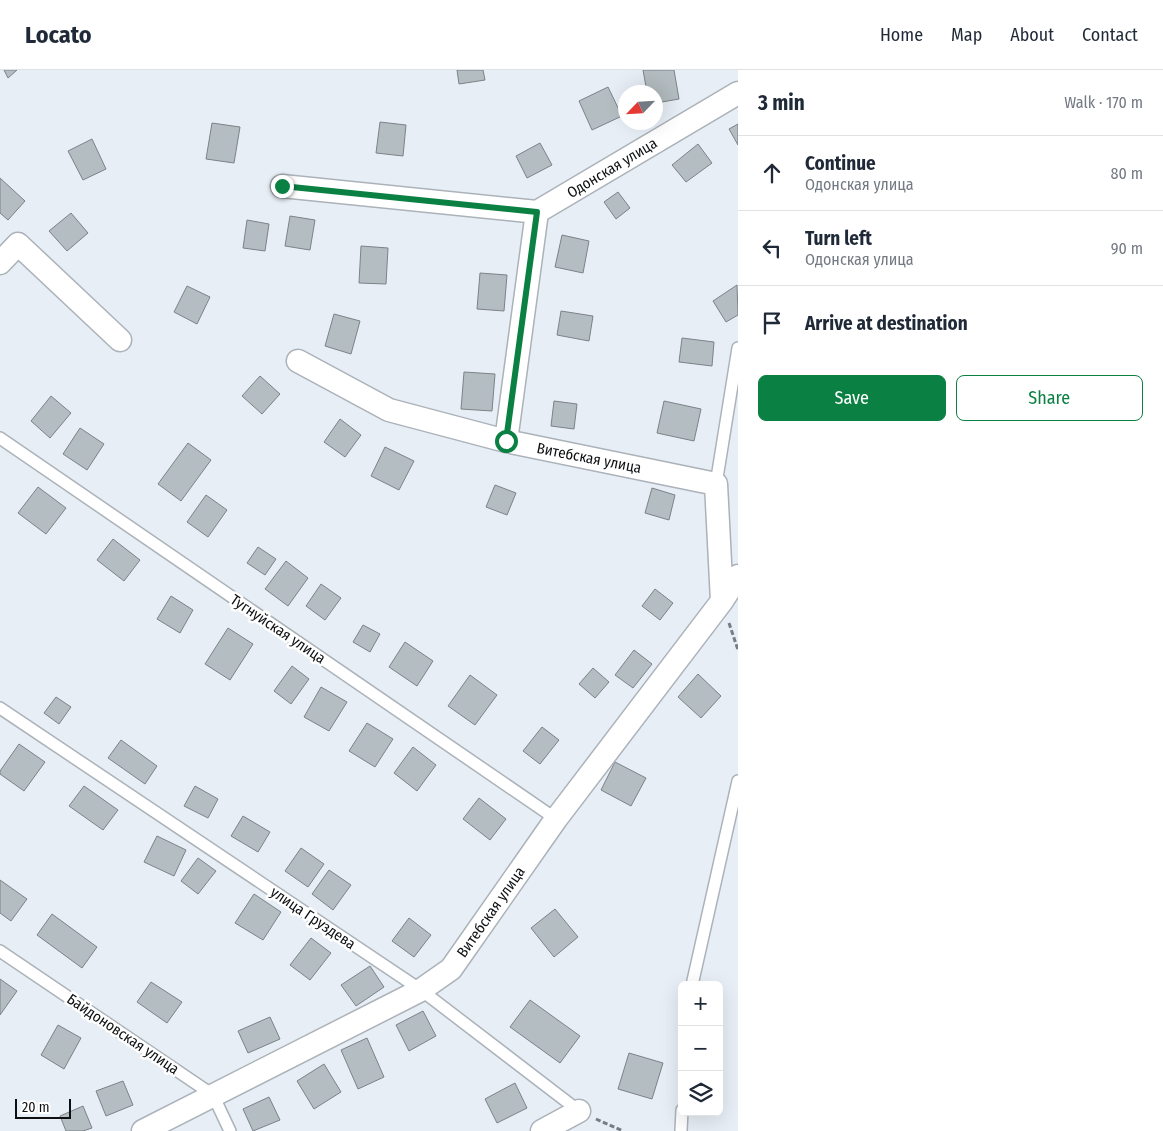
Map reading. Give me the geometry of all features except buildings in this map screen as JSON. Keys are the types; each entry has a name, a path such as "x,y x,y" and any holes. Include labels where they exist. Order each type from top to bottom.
{"street":[{"name":"Одонская улица","path":"537,212 738,93"},
{"path":"282,186 537,212 506,441"},
{"path":"0,264 18,244 120,340"},
{"name":"Витебская улица","path":"298,361 389,410 506,441 716,484"},
{"path":"716,484 722,601"},
{"name":"Витебская улица","path":"143,1131 421,990 451,969 556,819 722,601 738,576"},
{"path":"542,1131 579,1111"}],"lane":[{"path":"716,484 738,348"},
{"name":"Тугнуйская улица","path":"0,438 556,819"},
{"name":"улица Груздева","path":"0,708 421,990 579,1111"},
{"path":"693,981 738,781"},
{"name":"Байдоновская улица","path":"0,951 213,1095"},
{"path":"213,1095 230,1131"},
{"path":"681,1131 682,1116"}],"path":[{"path":"579,1111 623,1131"}],"route":[{"path":"282,186 537,212 506,441"}]}
